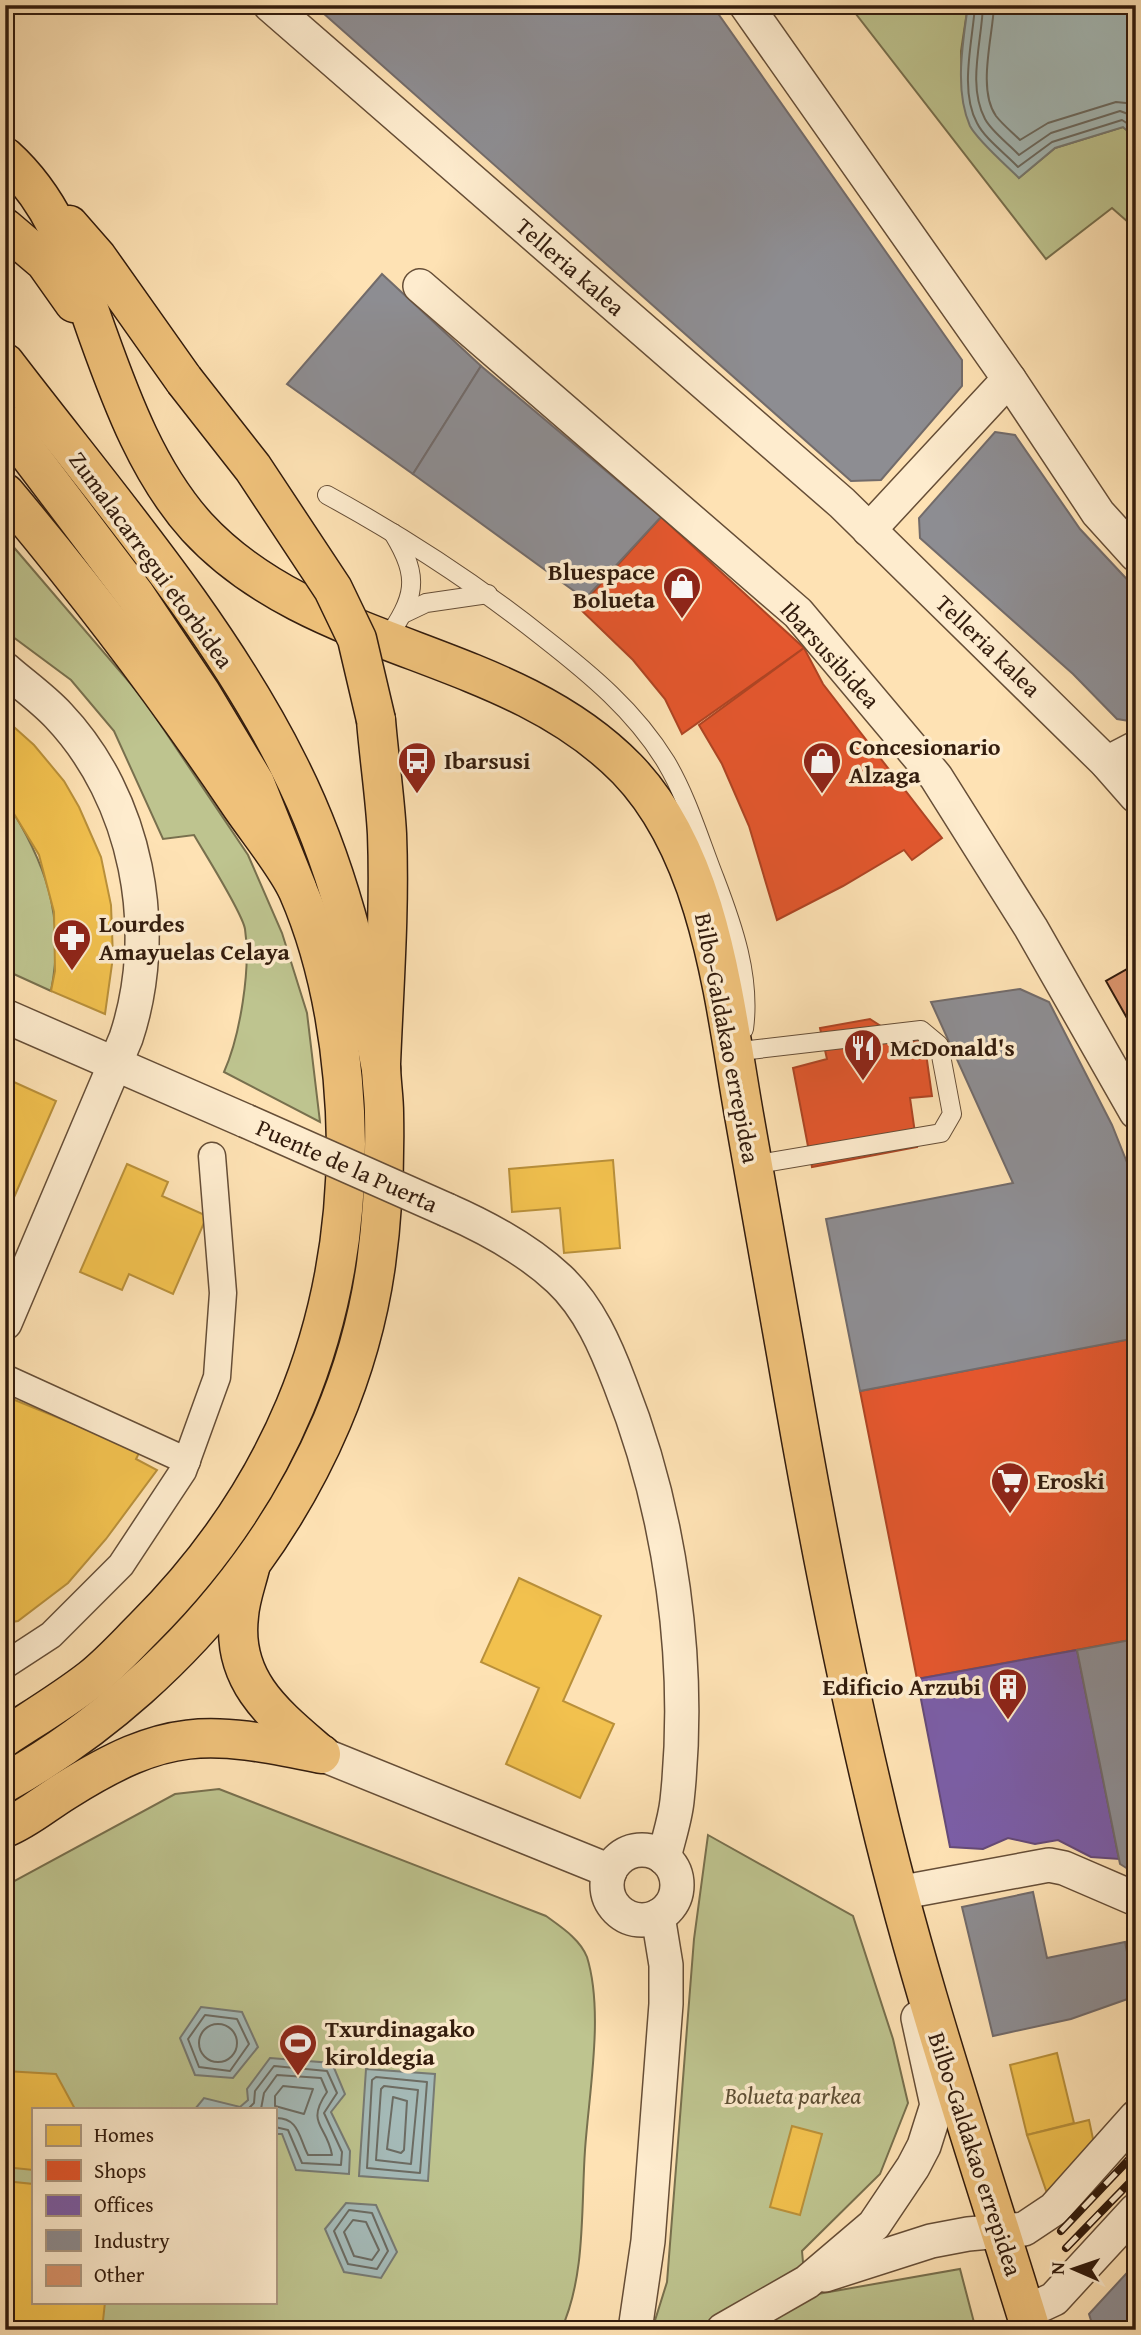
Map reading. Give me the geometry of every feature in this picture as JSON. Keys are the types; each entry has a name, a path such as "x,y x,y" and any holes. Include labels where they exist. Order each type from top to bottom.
{"main road":[{"name":"Bilbo-Galdakao errepidea","path":"16,167 65,239 99,339 142,444 170,492 196,526 227,555 304,606 395,627 542,706 627,769 655,806 696,891 739,1064 753,1165 824,1558 872,1789 920,1977 982,2178 984,2233 1012,2273 1029,2321"},
{"path":"16,167 97,257 184,380 253,468 333,589 357,639 376,720 387,834 388,923 381,1069"},
{"name":"Bilbo-Galdakao errepidea","path":"5,228 45,262 99,339"},
{"name":"Zumalacarregui etorbidea","path":"5,363 189,604 257,708 289,765 317,829 346,911 365,978 381,1069 384,1191 366,1321 326,1434 296,1495 252,1561 199,1627 116,1709 5,1783"},
{"name":"Zumalacarregui etorbidea","path":"5,423 135,596 201,693 255,783 297,888 327,987 343,1074 346,1189 338,1258 317,1350 291,1418 262,1476 221,1538 171,1601 92,1678 5,1737"},
{"path":"5,493 94,600 163,693 297,888"},
{"path":"252,1561 239,1616 239,1649 253,1688 280,1719 321,1754"},
{"path":"5,1828 23,1820 64,1791 149,1746 210,1736 251,1740 321,1754"}],"street":[{"name":"Telleria kalea","path":"270,5 1122,755 1136,796"},
{"path":"746,5 1009,379 1098,513 1136,555"},
{"name":"Ibarsusibidea","path":"420,286 798,613 936,777 1045,951 1136,1112"},
{"path":"869,530 1009,379"},
{"path":"5,669 58,715 92,758 124,828 142,907 141,969 131,1024 117,1064 5,1323"},
{"name":"Puente de la Puerta","path":"5,1016 488,1228 561,1281 601,1336 638,1430 661,1520 679,1644 681,1727 677,1803 664,1858"},
{"path":"5,1665 51,1635 121,1565 187,1461 218,1365 223,1293 212,1156"},
{"path":"5,1378 187,1461"},
{"path":"321,1754 610,1871"},
{"path":"634,1851 655,1853 664,1858 675,1874 677,1884 672,1903 658,1916 644,1920 630,1918 618,1911 610,1899 607,1885 610,1871 616,1862 634,1851"},
{"path":"898,1893 1049,1865 1064,1868 1136,1899"},
{"path":"635,2330 648,2241 666,2004 666,1965 658,1916"},
{"name":"Bilbo-Galdakao errepidea","path":"723,2330 807,2282 874,2225 913,2167 924,2146 937,2105 918,2023 920,1977"},
{"path":"807,2282 931,2241 1024,2228 1054,2209 1136,2117"},
{"path":"913,2167 902,2196 903,2207 912,2228 931,2241"},
{"path":"1029,2321 1054,2299 1136,2210"}],"lane":[{"path":"327,495 391,530 488,594 614,695 667,763 697,833 737,943 746,1014 739,1064 921,1030 939,1045 952,1114 941,1133 753,1165"},
{"path":"391,530 404,552 414,586 395,627"},
{"path":"395,627 426,603 488,594"}],"green space":[{"path":"849,5 968,5 961,51 962,89 1019,178 1055,148 1123,127 1136,138 1136,229 1112,208 1046,259"},
{"path":"5,537 142,697 248,855 282,933 307,1013 320,1122 224,1072 235,1040 243,1002 246,945 242,921 194,835 163,839 114,731 71,680 5,631"},
{"path":"5,799 31,845 49,890 56,938 51,991 5,970"},
{"name":"Txurdinagako kiroldegia","path":"219,1789 546,1916 570,1934 587,1957 592,1979 595,2027 579,2264 569,2309 561,2330 5,2330 5,1886 175,1794"},
{"name":"Bolueta parkea","path":"708,1835 853,1916 893,2039 908,2103 880,2174 802,2251 806,2296 960,2269 976,2330 652,2330 667,2282 694,1939"}],"water":[{"path":"968,5 1136,5 1136,138 1123,127 1055,148 1019,178 979,139 965,112 961,66"},
{"path":"201,2007 242,2012 258,2047 233,2078 195,2075 180,2038"},
{"path":"270,2058 332,2063 345,2094 331,2112 350,2151 349,2174 296,2170 282,2134 276,2134 276,2108 196,2108 204,2098 240,2107 248,2100 247,2089"},
{"path":"366,2069 435,2074 428,2181 359,2176"},
{"path":"346,2203 376,2205 397,2252 381,2278 344,2272 325,2229"}],"building: Homes":[{"path":"5,719 34,745 64,781 79,807 101,857 111,905 113,957 105,1014 51,991 55,971 54,912 39,855 5,799"},
{"path":"5,1078 56,1101 5,1218"},
{"path":"613,1160 620,1248 564,1253 560,1208 512,1212 509,1169"},
{"path":"127,1164 168,1182 162,1196 207,1216 173,1294 129,1274 122,1290 80,1272"},
{"path":"5,1396 140,1451 136,1459 157,1470 106,1539 68,1583 18,1621 5,1623"},
{"path":"519,1578 601,1616 563,1701 614,1724 580,1798 506,1764 539,1688 481,1662"},
{"path":"1057,2053 1074,2123 1027,2135 1010,2065"},
{"path":"5,2071 56,2074 74,2108 32,2108 32,2170 5,2167"},
{"path":"1089,2120 1096,2153 1050,2202 1027,2135"},
{"path":"792,2126 822,2134 800,2215 770,2207"},
{"path":"5,2181 32,2184 32,2304 105,2304 102,2330 5,2330"}],"building: Shops":[{"name":"Bluespace Bolueta","path":"661,517 804,648 682,734 665,699 633,660 579,608"},
{"name":"Concesionario Alzaga","path":"804,648 823,684 942,838 912,860 904,850 777,920 749,826 722,764 699,725"},
{"name":"McDonald's","path":"870,1019 893,1034 896,1045 924,1039 932,1096 910,1098 917,1147 812,1167 793,1068 827,1059 820,1028"},
{"name":"Eroski","path":"1136,1338 1136,1639 917,1679 860,1391"}],"building: Offices":[{"name":"Edificio Arzubi","path":"1077,1650 1119,1859 1091,1857 1058,1840 1035,1844 1008,1838 983,1849 950,1847 917,1679"}],"building: Industry":[{"path":"314,5 712,5 962,360 962,386 881,480 851,481"},
{"path":"382,274 481,366 413,474 287,384"},
{"path":"481,366 661,517 585,599 413,474"},
{"path":"995,432 1015,435 1080,529 1136,589 1136,722 1117,719 1073,674 920,538 919,518"},
{"path":"1020,989 1049,1002 1112,1125 1136,1185 1136,1338 860,1391 826,1219 1013,1183 931,1002"},
{"path":"1136,1639 1136,1874 1120,1864 1077,1650"},
{"path":"1033,1892 1047,1958 1125,1942 1136,1996 1071,2019 993,2036 962,1907"},
{"path":"1136,2263 1136,2330 1094,2330 1089,2314"}],"building: Other":[{"path":"1136,964 1136,1034 1106,981"}],"railway":[{"path":"1061,2231 1136,2152"},
{"path":"1066,2248 1136,2176"}],"place":[{"name":"Bluespace Bolueta","path":"682,620"},
{"name":"Ibarsusi","path":"417,795"},
{"name":"Concesionario Alzaga","path":"822,795"},
{"name":"Lourdes Amayuelas Celaya","path":"72,972"},
{"name":"McDonald's","path":"863,1082"},
{"name":"Eroski","path":"1010,1515"},
{"name":"Edificio Arzubi","path":"1008,1721"},
{"name":"Txurdinagako kiroldegia","path":"298,2077"}]}
